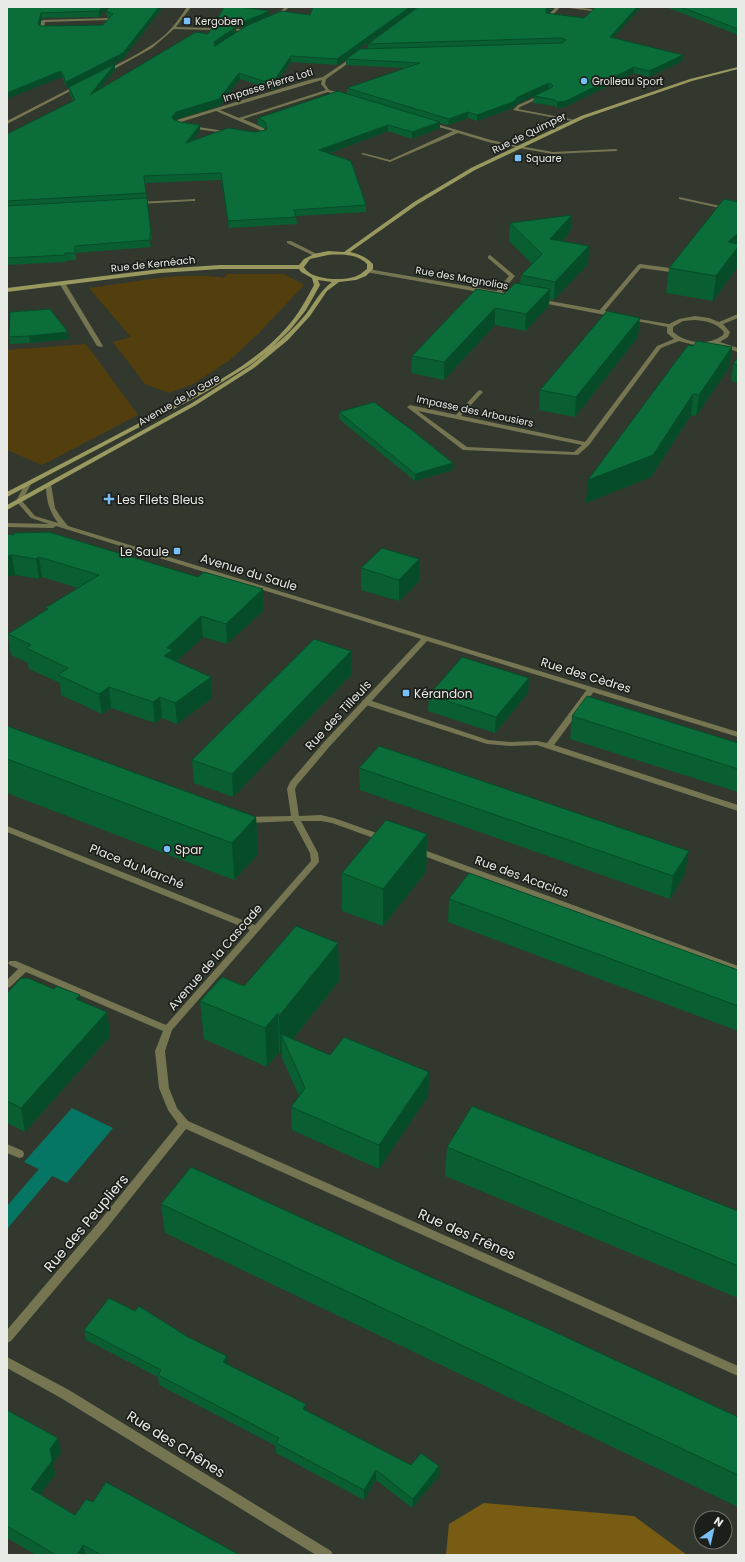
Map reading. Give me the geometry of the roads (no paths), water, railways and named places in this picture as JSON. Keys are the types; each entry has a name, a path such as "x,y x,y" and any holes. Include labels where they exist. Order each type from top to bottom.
{"main road":[{"name":"Rue de Quimper","path":"346,253 416,203 473,169 575,121 632,99 691,80 738,68"},
{"path":"346,253 367,260 370,264 368,271 359,277 337,281 315,278 302,271 301,267 303,262 316,255 346,253"},
{"name":"Rue de Kernéach","path":"7,290 160,271 213,267 301,267"},
{"name":"Avenue de la Gare","path":"7,495 211,387 249,363 286,330 305,307 317,285 315,278"},
{"name":"Avenue de la Gare","path":"7,508 188,407 252,368 286,339 308,315 325,290 337,281"}],"street":[{"path":"98,76 139,54 174,28 189,7"},
{"path":"272,18 279,15 287,7"},
{"path":"555,18 548,17 558,7"},
{"path":"564,7 595,10 584,21"},
{"path":"101,19 110,19 102,28 42,30 43,21 101,19 106,13"},
{"path":"239,34 252,27"},
{"path":"174,28 245,30"},
{"name":"Impasse Pierre Loti","path":"240,134 181,126 176,124 179,121 324,78 362,53"},
{"path":"324,78 323,84 328,91 351,98"},
{"path":"7,123 84,83"},
{"name":"Impasse Pierre Loti","path":"239,119 328,91"},
{"path":"549,92 519,106 515,110 575,121"},
{"name":"Impasse Pierre Loti","path":"217,110 262,130 264,134 255,136"},
{"path":"427,122 490,141 553,153 616,150"},
{"path":"363,154 390,161 458,131"},
{"path":"681,198 738,211"},
{"path":"131,204 193,200"},
{"path":"289,242 316,255"},
{"path":"490,257 512,276 498,293"},
{"path":"601,312 640,266 670,270"},
{"name":"Rue des Magnolias","path":"368,271 522,298"},
{"path":"62,283 100,346"},
{"path":"530,299 670,326 679,320 695,318 719,324 727,332 726,336 715,342"},
{"path":"719,324 738,316"},
{"path":"670,326 670,333 679,339 696,343 715,342 738,350"},
{"name":"Impasse des Arbousiers","path":"587,444 410,407 466,449 576,454 587,444 659,346 679,339"},
{"path":"457,416 480,392"},
{"path":"28,484 19,501 33,517 66,527"},
{"path":"49,485 49,501 55,515 66,527"},
{"path":"7,525 66,527"},
{"name":"Avenue du Saule","path":"66,527 426,638"},
{"name":"Rue des Cèdres","path":"426,638 738,735"},
{"name":"Rue des Tilleuls","path":"295,818 291,789 293,784 366,702 426,638"},
{"path":"549,746 591,690"},
{"path":"366,702 487,742 510,744 537,743 549,746 738,808"},
{"name":"Avenue de la Cascade","path":"184,1124 173,1110 164,1088 160,1051 168,1029 315,862 314,854 295,818"},
{"path":"234,819 321,818 334,821 393,842"},
{"name":"Place du Marché","path":"7,829 257,929"},
{"name":"Rue des Acacias","path":"408,847 738,969"},
{"path":"12,963 168,1029"},
{"path":"7,985 24,969"},
{"name":"Rue des Peupliers","path":"7,1338 102,1226 184,1124"},
{"name":"Rue des Frênes","path":"184,1124 738,1371"},
{"path":"7,1148 19,1154"},
{"name":"Rue des Chênes","path":"7,1362 71,1398 327,1555"}],"place":[{"name":"Kergoben","path":"187,21"},
{"name":"Grolleau Sport","path":"584,81"},
{"name":"Square","path":"518,158"},
{"name":"Les Filets Bleus","path":"109,499"},
{"name":"Le Saule","path":"177,551"},
{"name":"Kérandon","path":"406,693"},
{"name":"Spar","path":"167,849"}]}
